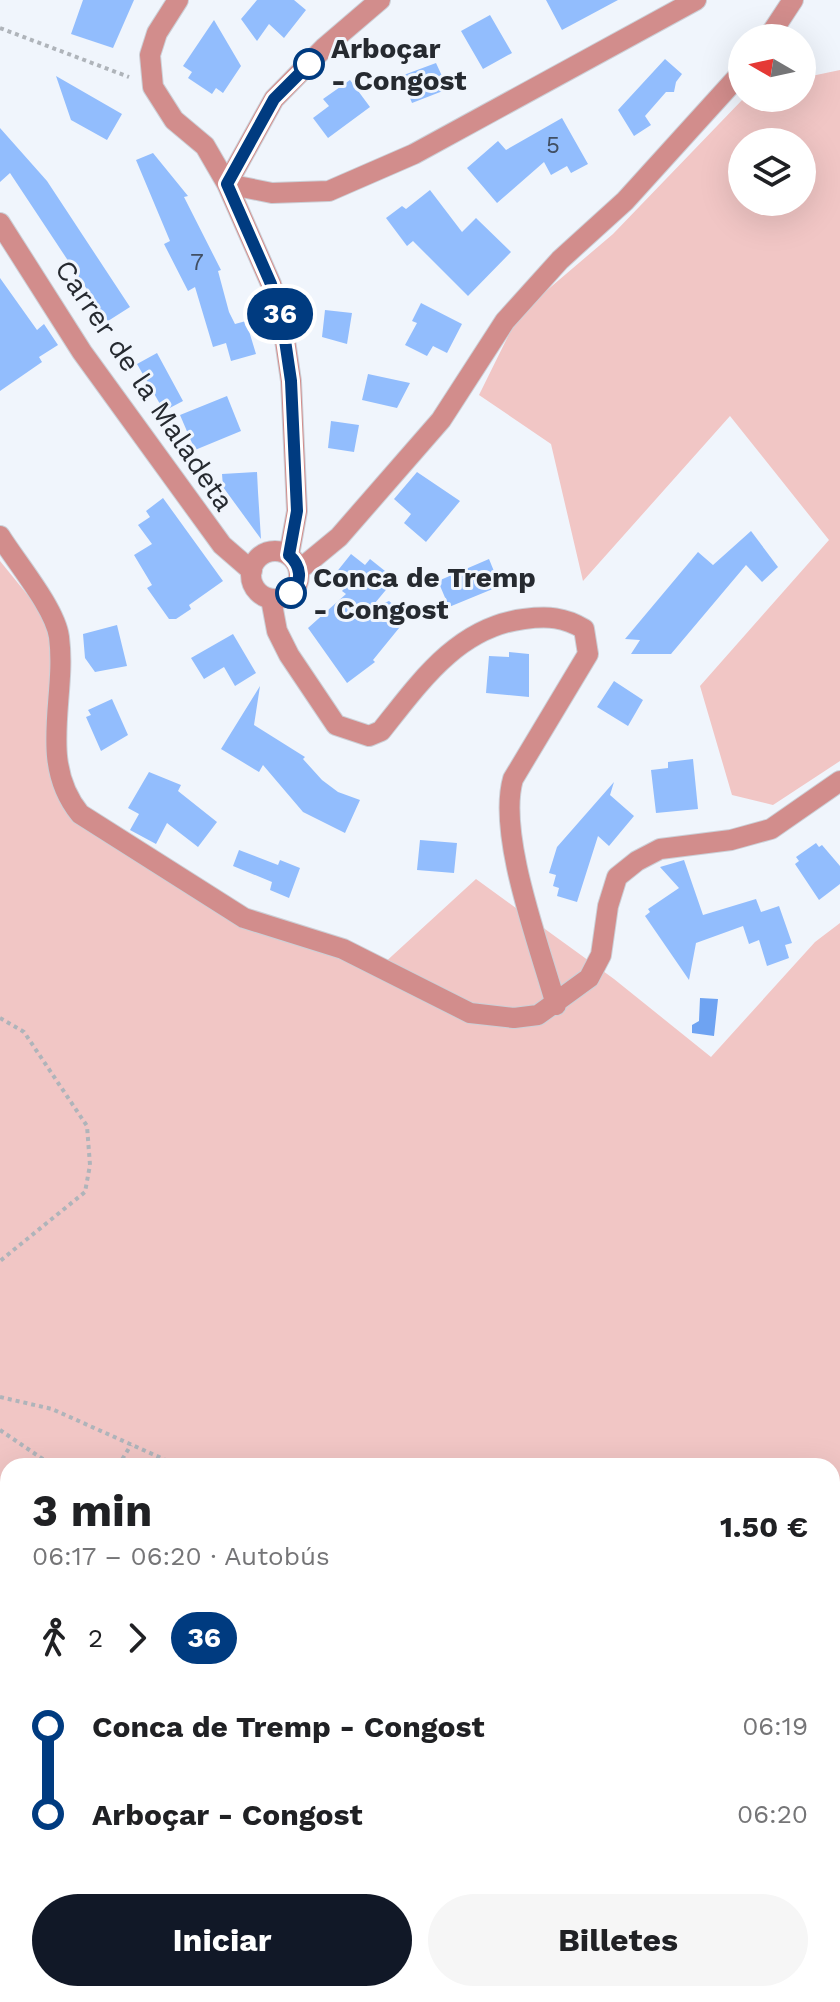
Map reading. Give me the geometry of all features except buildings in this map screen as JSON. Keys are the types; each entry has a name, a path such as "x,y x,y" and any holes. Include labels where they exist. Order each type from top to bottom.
{"street":[{"path":"178,0 157,33 150,55 153,87 174,120 205,146 227,184 271,284 282,320 291,381 297,511 295,590 271,599 255,589 252,571 265,554 282,551 294,562"},
{"path":"227,184 274,99 325,47 380,0"},
{"path":"227,184 272,193 329,191 414,154 696,0"},
{"path":"777,24 793,0"},
{"path":"294,562 339,537 441,420 505,321 560,260 625,201 728,87"},
{"name":"Carrer de la Maladeta","path":"0,223 82,352 212,533 236,561 252,571"},
{"path":"0,536 59,634 55,737 58,777 68,799 80,814 244,918 343,949 470,1013 514,1018 538,1015 556,1005 589,978 601,955 608,906 617,877 637,861 660,849 731,840 771,829 840,781"},
{"path":"271,599 277,631 289,655 336,725 369,736 381,731 457,643 498,622 564,618 584,629 588,654 513,779 507,798 521,877 556,1005"}],"path":[{"path":"0,28 153,87"},
{"path":"0,1018 24,1032 87,1126 90,1165 85,1192 0,1261"},
{"path":"0,1397 52,1409 161,1458"},
{"path":"0,1430 41,1458"},
{"path":"123,1458 131,1445"}],"shaded area":[{"path":"840,70 840,761 773,805 732,795 700,686 829,540 730,416 583,581 551,444 479,395 519,314 613,234 731,112 816,112 816,75"},
{"path":"0,561 52,625 56,770 81,818 187,889 381,966 476,879 614,979 711,1057 815,942 840,923 840,1458 0,1458"}],"water":[{"path":"700,998 718,999 714,1036 692,1033 692,1025 699,1021"}],"bus line":[{"name":"36","path":"291,593 299,579 299,570 289,555 297,511 291,381 282,320 271,284 227,184 274,99 309,64"}],"place":[{"name":"Arboçar - Congost","path":"309,64"},
{"name":"Conca de Tremp - Congost","path":"291,593"}]}
